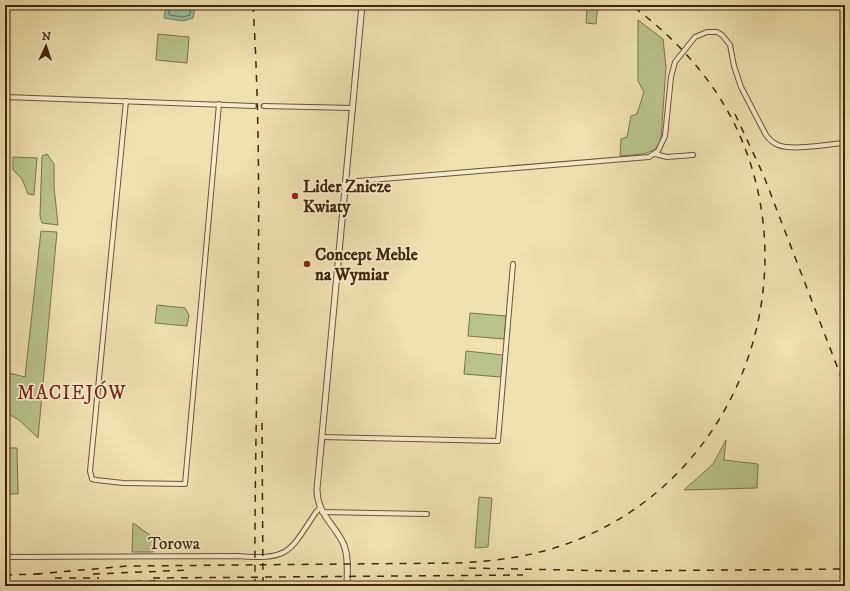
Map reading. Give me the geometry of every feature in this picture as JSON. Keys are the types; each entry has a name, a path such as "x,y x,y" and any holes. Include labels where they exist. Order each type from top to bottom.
{"street":[{"path":"347,586 347,564 344,546 321,510 318,501 317,489 362,5"},
{"path":"655,154 662,146 665,136 674,62 695,38 712,32 722,35 730,45 734,66 742,87 766,135 771,141 780,146 794,147 845,143"},
{"path":"5,97 254,106"},
{"path":"126,101 90,472 92,479 124,483 185,484 218,104"},
{"path":"264,106 353,108"},
{"path":"346,182 635,159 655,154 667,157 693,155"},
{"path":"322,437 498,441 513,264"},
{"path":"321,510 427,514"},
{"name":"Torowa","path":"5,557 238,556 259,558 275,556 287,551 296,544 316,512 321,510"}],"shaded area":[{"path":"589,5 598,5 596,24 586,23 587,8"},
{"path":"638,20 663,39 666,67 661,139 655,149 650,152 620,156 621,139 627,137 631,116 637,114 644,92 638,81"},
{"path":"158,34 189,37 187,63 156,60"},
{"path":"47,154 54,164 54,187 58,225 42,223 40,216 42,156"},
{"path":"13,157 37,158 34,195 28,194 22,179 13,170"},
{"path":"41,231 57,232 38,438 19,420 5,412 5,372 25,377"},
{"path":"157,305 185,308 189,315 187,326 155,323"},
{"path":"470,313 506,316 504,339 468,336"},
{"path":"466,351 503,355 501,377 464,374"},
{"path":"726,440 724,460 758,464 757,488 684,490 713,464"},
{"path":"5,448 17,448 18,494 5,494"},
{"path":"479,497 492,498 488,547 475,548"},
{"path":"133,523 154,538 153,552 132,552"}],"water":[{"path":"166,5 193,5 195,9 193,18 183,21 164,18"}],"tunnel":[{"path":"254,106 264,106"}],"railway":[{"path":"253,5 259,222 255,586"},
{"path":"36,574 128,566 458,563 506,559 537,553 584,537 639,506 684,466 720,418 746,363 761,305 765,244 756,184 735,125 725,107 715,90 690,59 662,30 631,5"},
{"path":"735,114 763,174 845,387"},
{"path":"262,423 263,586"},
{"path":"469,568 616,571 845,569"},
{"path":"93,574 189,570"},
{"path":"5,575 41,574"},
{"path":"153,578 523,575"},
{"path":"55,578 99,578"},
{"path":"93,582 159,581"},
{"path":"459,581 509,586"},
{"path":"5,582 61,582"},
{"path":"56,586 100,585"},
{"path":"154,585 232,585"}],"place":[{"name":"Lider Znicze Kwiaty","path":"295,196"},
{"name":"Concept Meble na Wymiar","path":"307,264"}],"district":[{"name":"MACIEJÓW","path":"72,392"}]}
